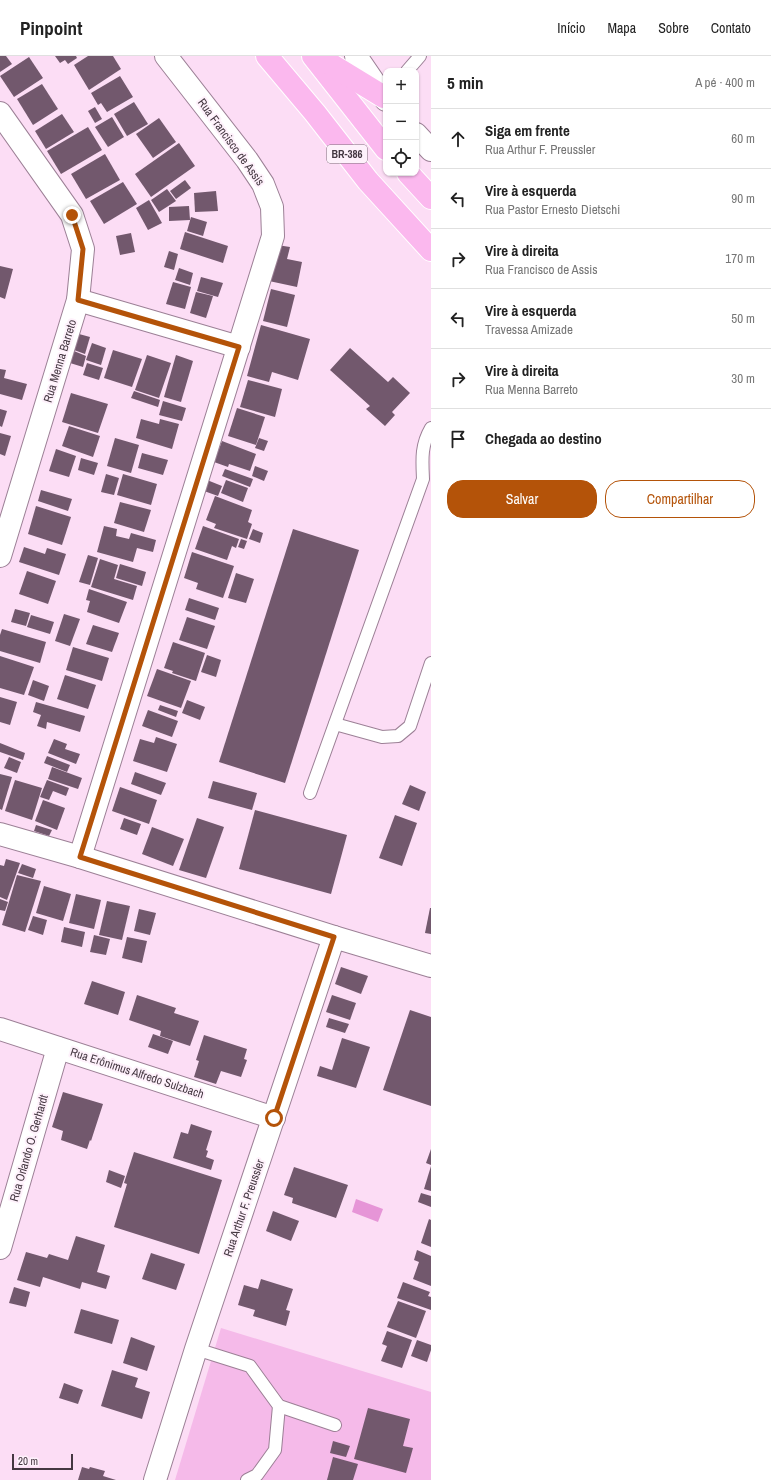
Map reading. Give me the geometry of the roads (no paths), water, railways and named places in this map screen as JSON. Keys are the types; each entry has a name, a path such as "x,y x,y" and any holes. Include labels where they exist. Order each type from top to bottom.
{"highway":[{"name":"BR-386","path":"267,56 315,113 368,181 431,250"},
{"name":"BR-386","path":"313,56 383,144"},
{"path":"317,56 383,96"},
{"path":"411,176 431,198"}],"street":[{"name":"Rua Francisco de Assis","path":"80,857 273,236 272,208 264,184 166,56"},
{"path":"356,56 383,94"},
{"name":"Rua Menna Barreto","path":"0,112 72,215 83,249 78,300 0,556"},
{"path":"419,137 431,150"},
{"path":"78,300 239,347"},
{"path":"0,834 80,857 431,966"},
{"name":"Rua Arthur F. Preussler","path":"155,1480 196,1349 334,937"},
{"name":"Rua Erônimus Alfredo Sulzbach","path":"0,1028 274,1118"},
{"name":"Rua Orlando O. Gerhardt","path":"0,1248 58,1048"}],"lane":[{"path":"410,68 420,56"},
{"path":"310,793 427,477 422,452 426,436 431,428"},
{"path":"335,724 382,737 398,736 410,726 431,663"},
{"path":"196,1349 250,1366 279,1406 335,1425"},
{"path":"247,1480 257,1475 274,1450 279,1406"}]}
